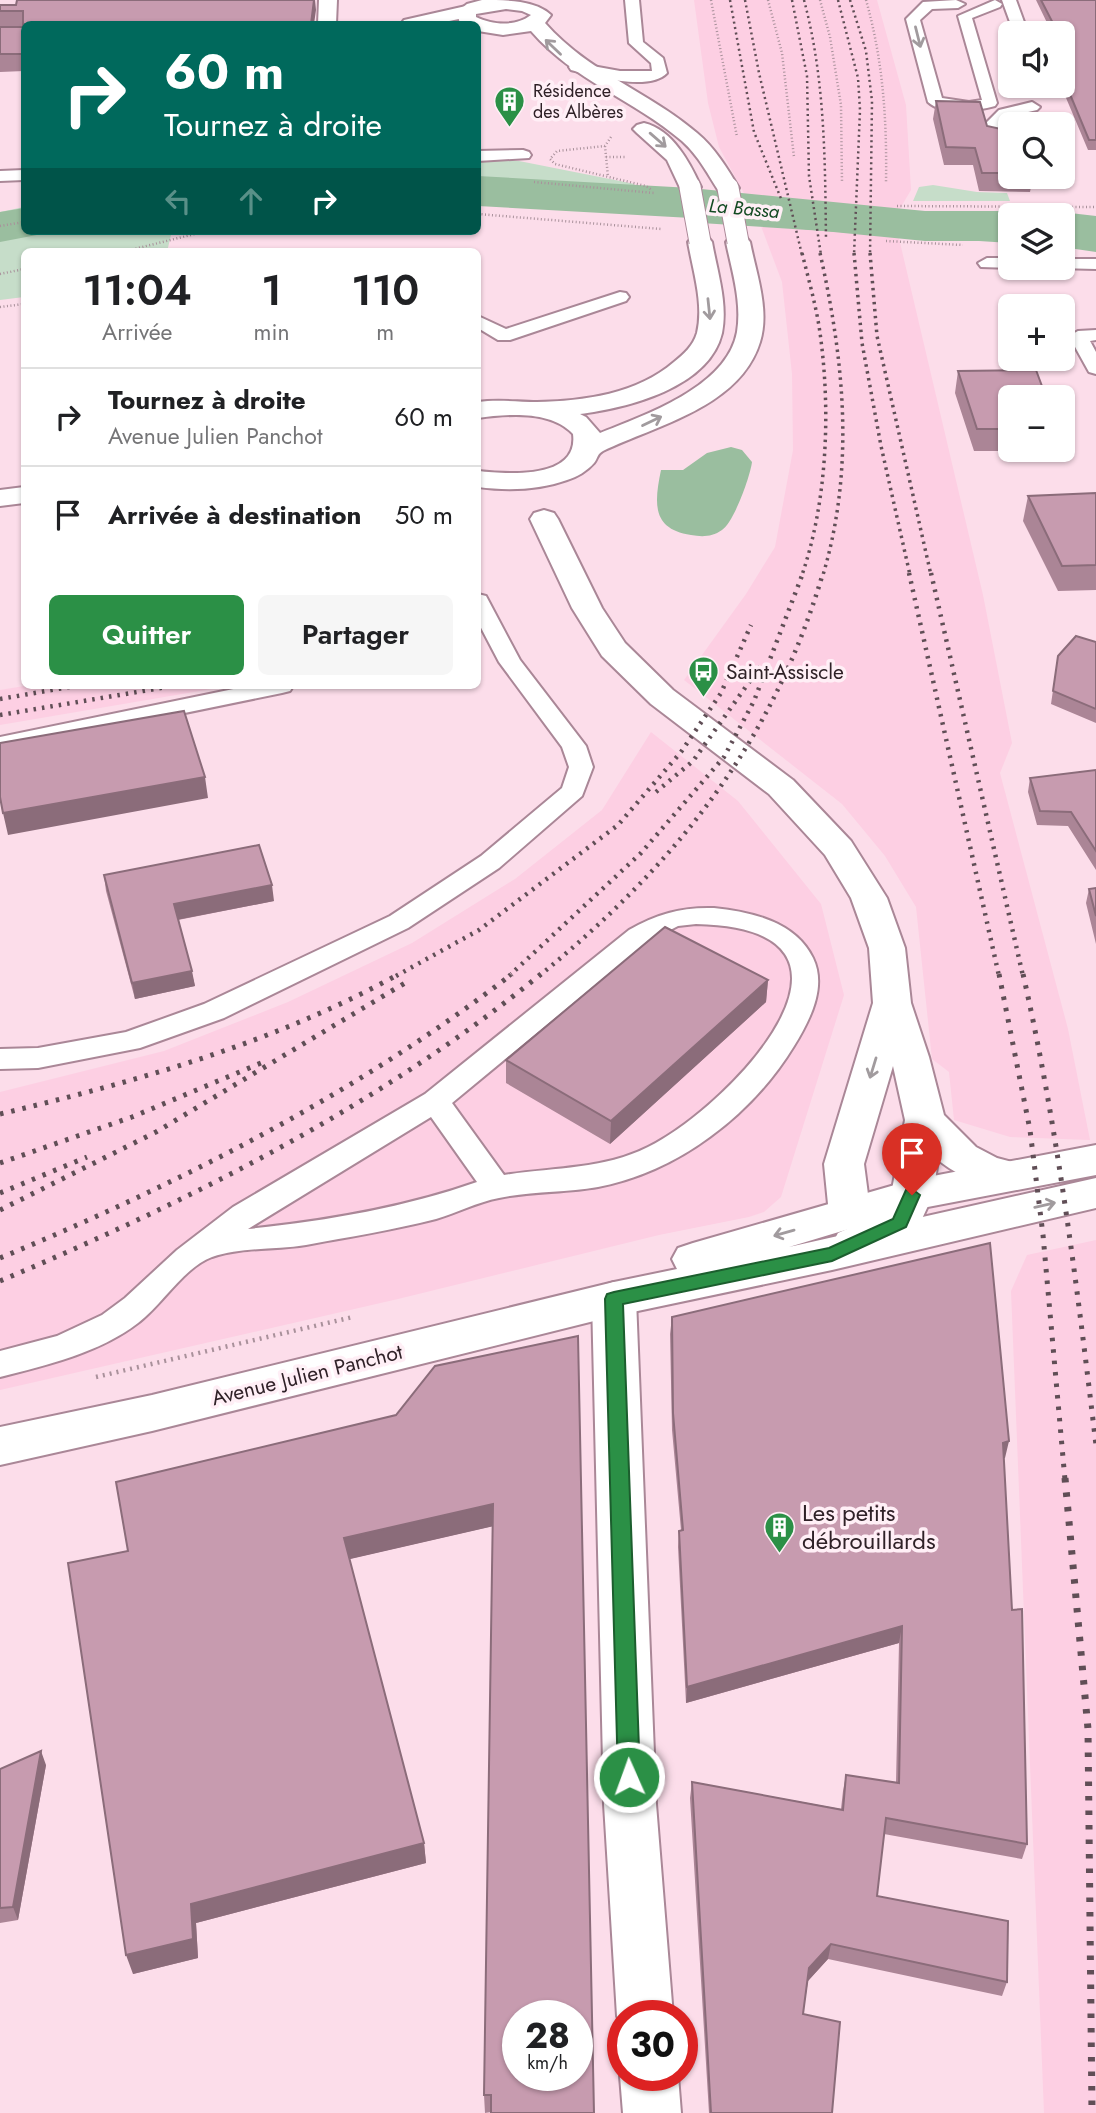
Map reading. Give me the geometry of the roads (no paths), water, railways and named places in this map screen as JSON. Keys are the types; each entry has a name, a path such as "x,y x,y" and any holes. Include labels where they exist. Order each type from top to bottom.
{"street":[{"path":"327,21 328,0"},
{"path":"477,21 489,2 517,1 541,12 540,20 534,23 504,28 481,24"},
{"path":"482,480 530,481 567,470 582,459 589,447 651,422 678,407 708,389 739,361 747,344 751,323 728,188 720,169 682,131 653,111 576,67 549,44 534,23"},
{"path":"504,28 520,45"},
{"path":"482,407 541,409 590,405 645,392 670,379 695,357 710,331 711,317 690,187 676,157 658,139 552,72"},
{"path":"541,409 562,415 577,424 586,435 589,447"},
{"path":"544,519 552,495 567,470"},
{"path":"482,480 544,519 587,608 612,649 662,697 781,787 839,849 869,898 887,948 892,1003 910,1056 925,1121 906,1209"},
{"path":"0,498 21,495"},
{"path":"850,1214 844,1164 892,1003"},
{"name":"Avenue Julien Panchot","path":"925,1121 949,1150 974,1167 1010,1176"},
{"name":"Avenue Julien Panchot","path":"832,1254 906,1209 1010,1176 1096,1160"},
{"name":"Avenue Julien Panchot","path":"0,1446 152,1413 614,1299 832,1254 1096,1193"},
{"name":"Avenue Julien Panchot","path":"614,1299 661,1268 850,1214 906,1209 994,1217"},
{"path":"614,1299 630,1804 644,2000"},
{"path":"650,2091 652,2113"}],"lane":[{"path":"576,67 644,77 657,76 660,73 658,61 636,43 632,0"},
{"path":"1002,1 965,16 990,103 969,107 935,102 914,19 928,5 1002,1"},
{"path":"1002,1 1014,21"},
{"path":"1005,112 1032,100 1034,112"},
{"path":"998,116 992,125 998,135"},
{"path":"481,156 523,155"},
{"path":"0,176 21,175"},
{"path":"987,263 998,263"},
{"path":"1075,264 1096,264"},
{"path":"481,323 504,336 620,297"},
{"path":"1096,335 1077,335 1096,368"},
{"path":"0,1059 38,1058 130,1041 214,1011 399,922 490,862 573,791 581,767 574,746 510,662 481,607"},
{"path":"0,744 267,689"},
{"path":"0,1364 62,1348 126,1315 203,1248 244,1215 435,1101 638,936 656,925 678,917 733,918 756,924 775,933 794,950 804,969 801,1003 789,1033 761,1076 715,1117 669,1148 611,1173 496,1187 453,1203 300,1234 203,1248"},
{"path":"435,1101 496,1187"}],"water":[{"path":"692,192 916,214 998,217 998,242 701,223"},
{"path":"1075,214 1096,216 1096,252 1075,249"},
{"path":"731,447 742,450 752,462 741,499 727,525 718,532 703,536 678,532 669,527 663,521 657,504 661,470 683,470 707,453"}],"waterway":[{"name":"La Bassa","path":"481,191 691,203 925,226 998,226"},
{"name":"La Bassa","path":"0,227 21,224"}],"railway":[{"path":"730,0 754,132 782,201"},
{"path":"745,0 759,73 802,255"},
{"path":"792,0 807,76 809,176 821,255"},
{"path":"804,0 820,89 826,239"},
{"path":"838,0 858,78 860,110 854,254"},
{"path":"850,0 866,51 872,101 870,253"},
{"path":"802,253 819,326 826,419 822,484 811,546 802,575"},
{"path":"820,253 835,334 842,414 839,494 823,575"},
{"path":"870,253 877,336 931,575"},
{"path":"854,254 862,343 881,446 910,575"},
{"path":"509,976 641,853 724,757 754,701 803,573"},
{"path":"539,976 634,890 675,845 713,797 747,746 777,692 802,635 823,573"},
{"path":"909,573 999,976"},
{"path":"931,573 1023,976"},
{"path":"396,976 479,930 618,825 681,752 721,693 751,625"},
{"path":"656,792 693,761 762,664"},
{"path":"0,699 58,689"},
{"path":"0,715 155,689"},
{"path":"0,1114 103,1088 204,1058 303,1020 399,974"},
{"path":"0,1258 134,1199 265,1133 392,1058 453,1018 512,974"},
{"path":"0,1281 143,1217 282,1147 415,1066 479,1022 541,974"},
{"path":"999,974 1030,1130 1043,1235 1065,1480"},
{"path":"1023,974 1056,1149 1096,1445"},
{"path":"0,1210 156,1132 405,983"},
{"path":"0,1163 132,1117 261,1063"},
{"path":"0,1193 87,1157"},
{"path":"1065,1478 1088,1729 1092,2113"}],"place":[{"name":"Résidence des Albères","path":"510,128"},
{"name":"Saint-Assiscle","path":"703,699"},
{"name":"Les petits débrouillards","path":"779,1554"}]}
